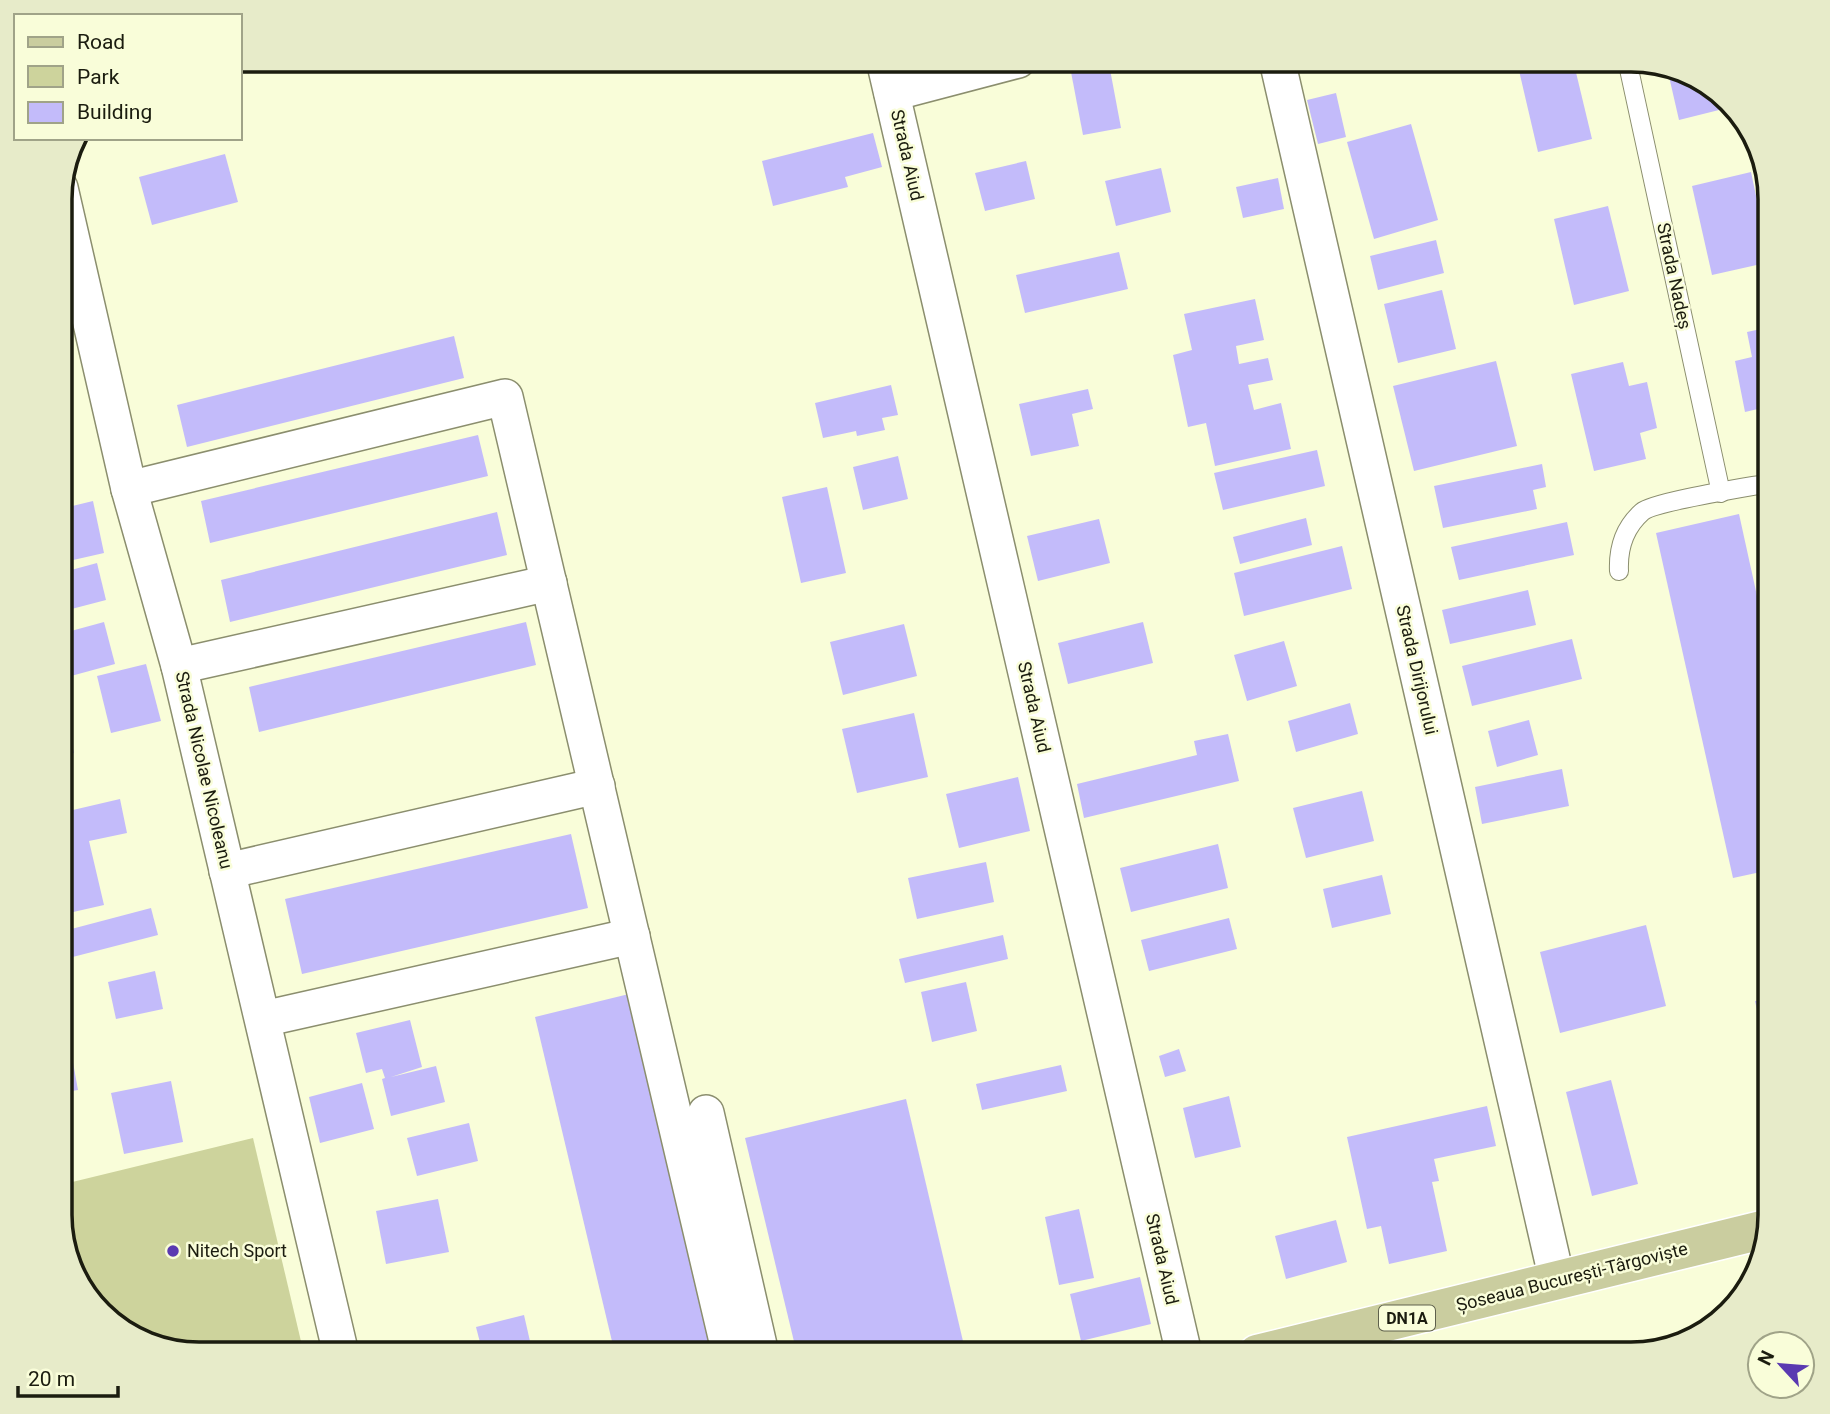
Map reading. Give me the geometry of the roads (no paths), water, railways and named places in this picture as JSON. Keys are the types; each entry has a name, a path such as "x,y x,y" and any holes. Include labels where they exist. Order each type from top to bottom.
{"main road":[{"name":"Șoseaua București-Târgoviște","path":"1306,1342 1757,1231"}],"street":[{"name":"Strada Aiud","path":"887,72 1181,1342"},
{"path":"892,93 972,72"},
{"name":"Strada Dirijorului","path":"1280,72 1557,1280"},
{"name":"Strada Nicolae Nicoleanu","path":"72,240 129,489 179,666 338,1342"},
{"path":"129,489 505,397 727,1342"},
{"path":"179,666 549,583"},
{"path":"227,871 597,786"},
{"path":"263,1019 632,936"},
{"path":"706,1113 758,1342"}],"lane":[{"name":"Strada Nadeș","path":"1630,72 1721,493"},
{"path":"1619,572 1618,550 1628,528 1644,510 1758,485"}],"place":[{"name":"Nitech Sport","path":"173,1251"}]}
